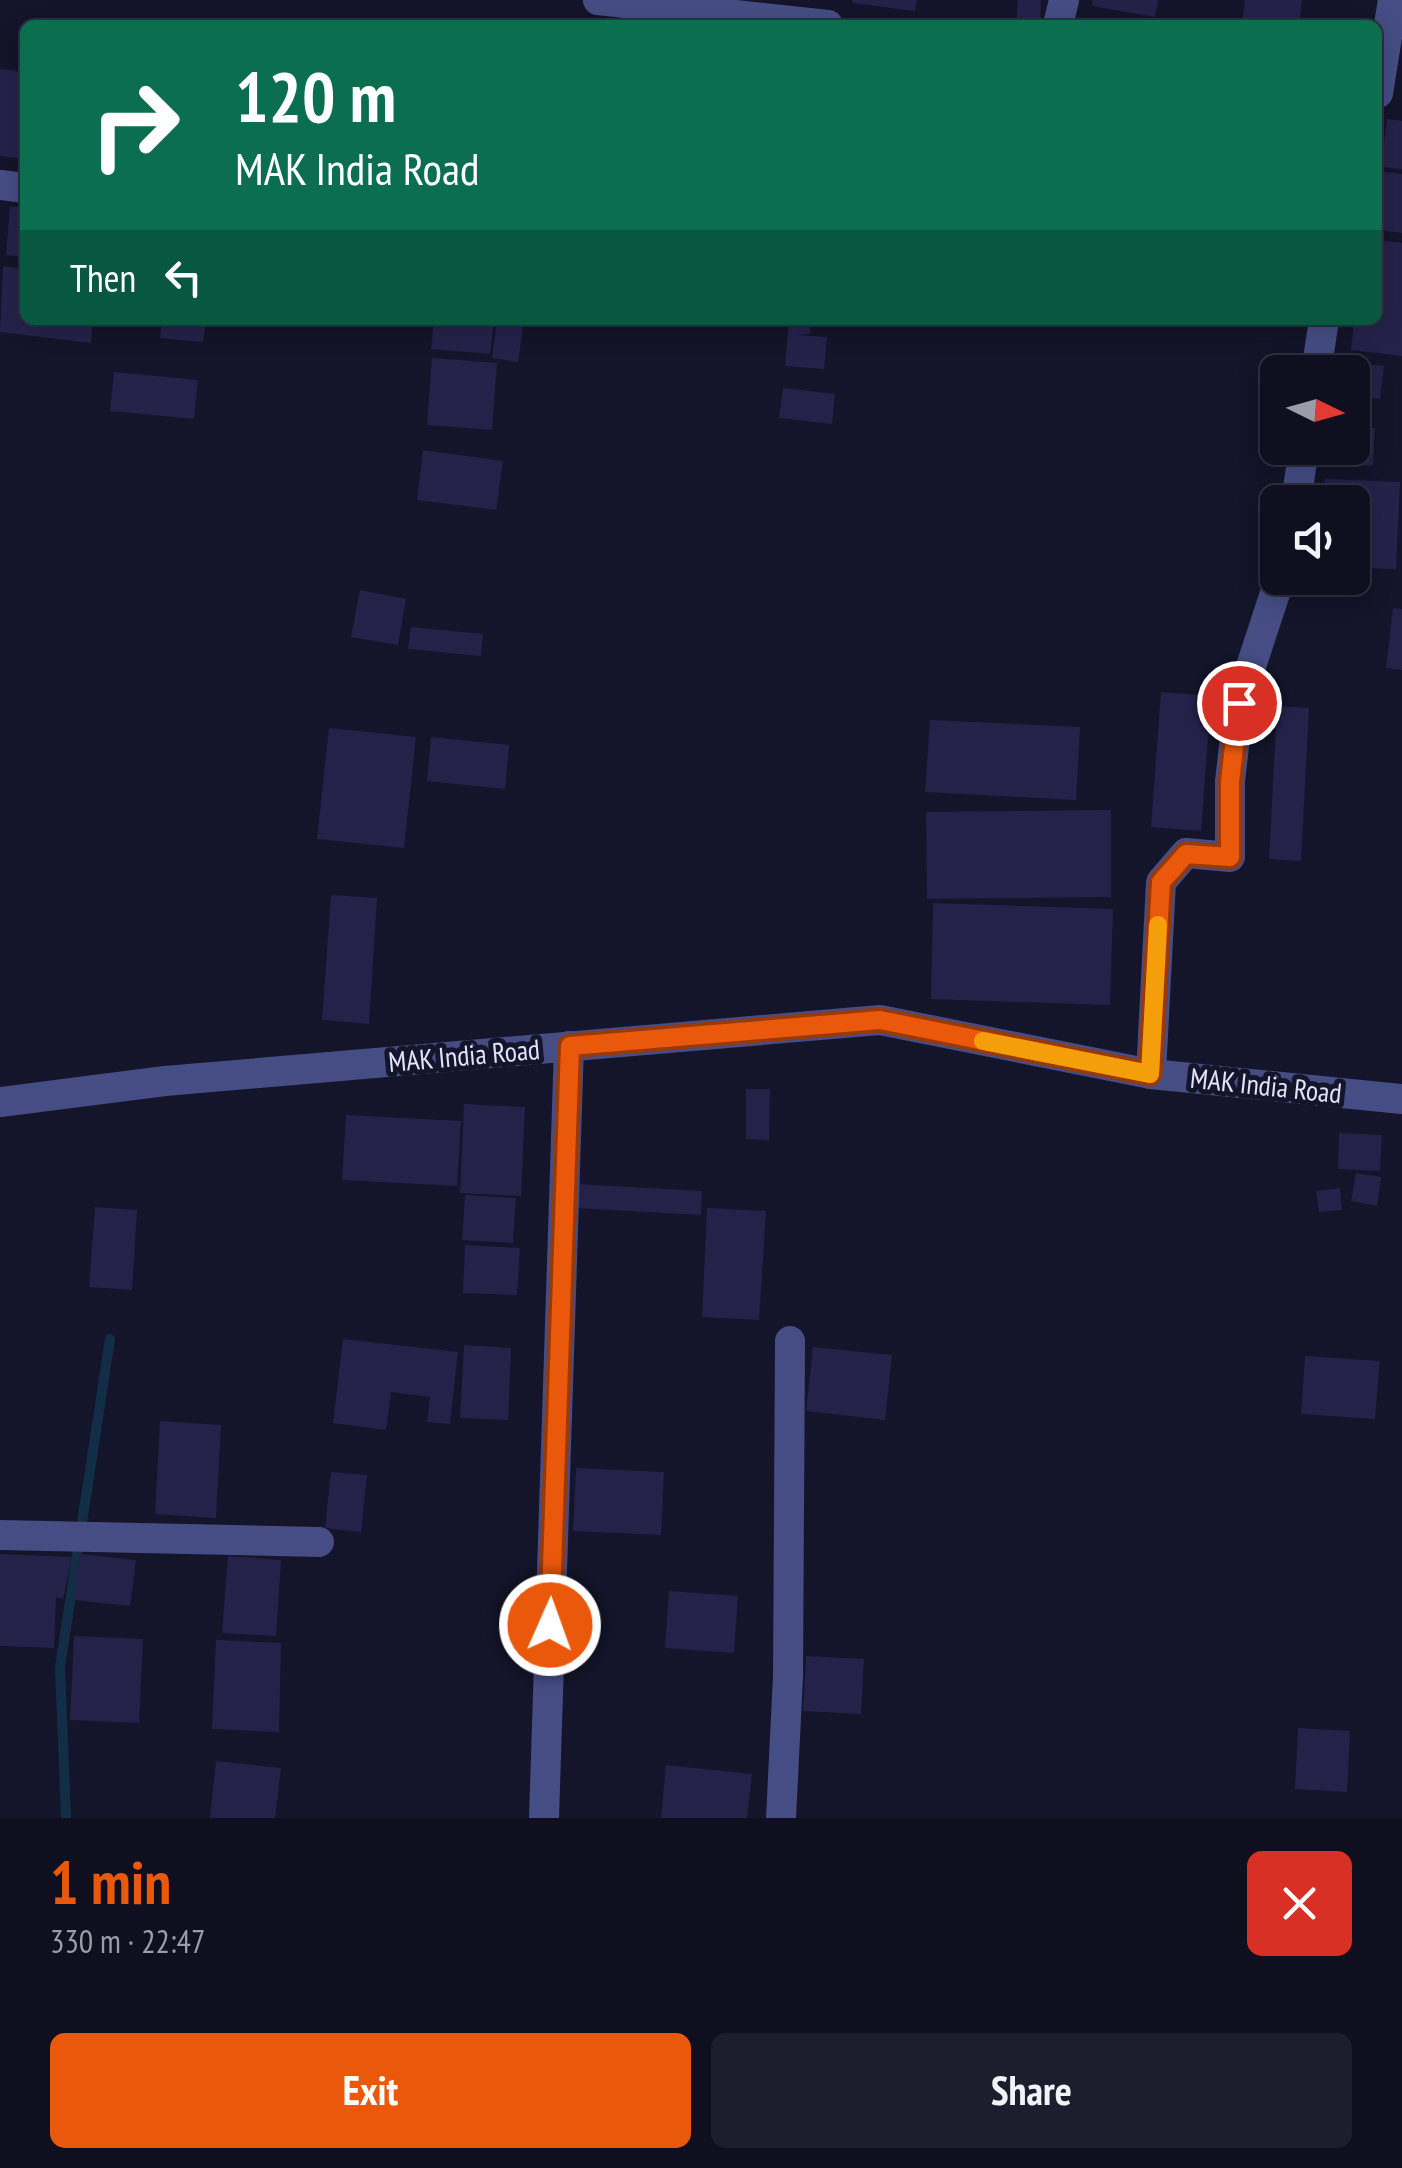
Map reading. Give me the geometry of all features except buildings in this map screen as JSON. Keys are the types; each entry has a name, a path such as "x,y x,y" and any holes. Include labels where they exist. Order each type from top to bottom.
{"street":[{"path":"598,0 753,9 805,20"},
{"path":"1382,70 1394,0"},
{"path":"1319,355 1323,325"},
{"path":"1150,1074 1161,882 1186,854 1230,857 1230,782 1239,703 1274,595"},
{"name":"MAK India Road","path":"0,1102 165,1081 880,1020 1150,1074 1402,1099"},
{"path":"544,1818 570,1046"},
{"path":"781,1818 788,1677 790,1341"},
{"path":"0,1535 319,1542"}],"waterway":[{"path":"66,1818 60,1667 110,1339"}],"slow traffic":[{"path":"983,1041 1150,1074 1158,925"}],"route":[{"path":"550,1625 570,1046 880,1020 1150,1074 1161,882 1186,854 1230,857 1230,782 1239,703"}]}
